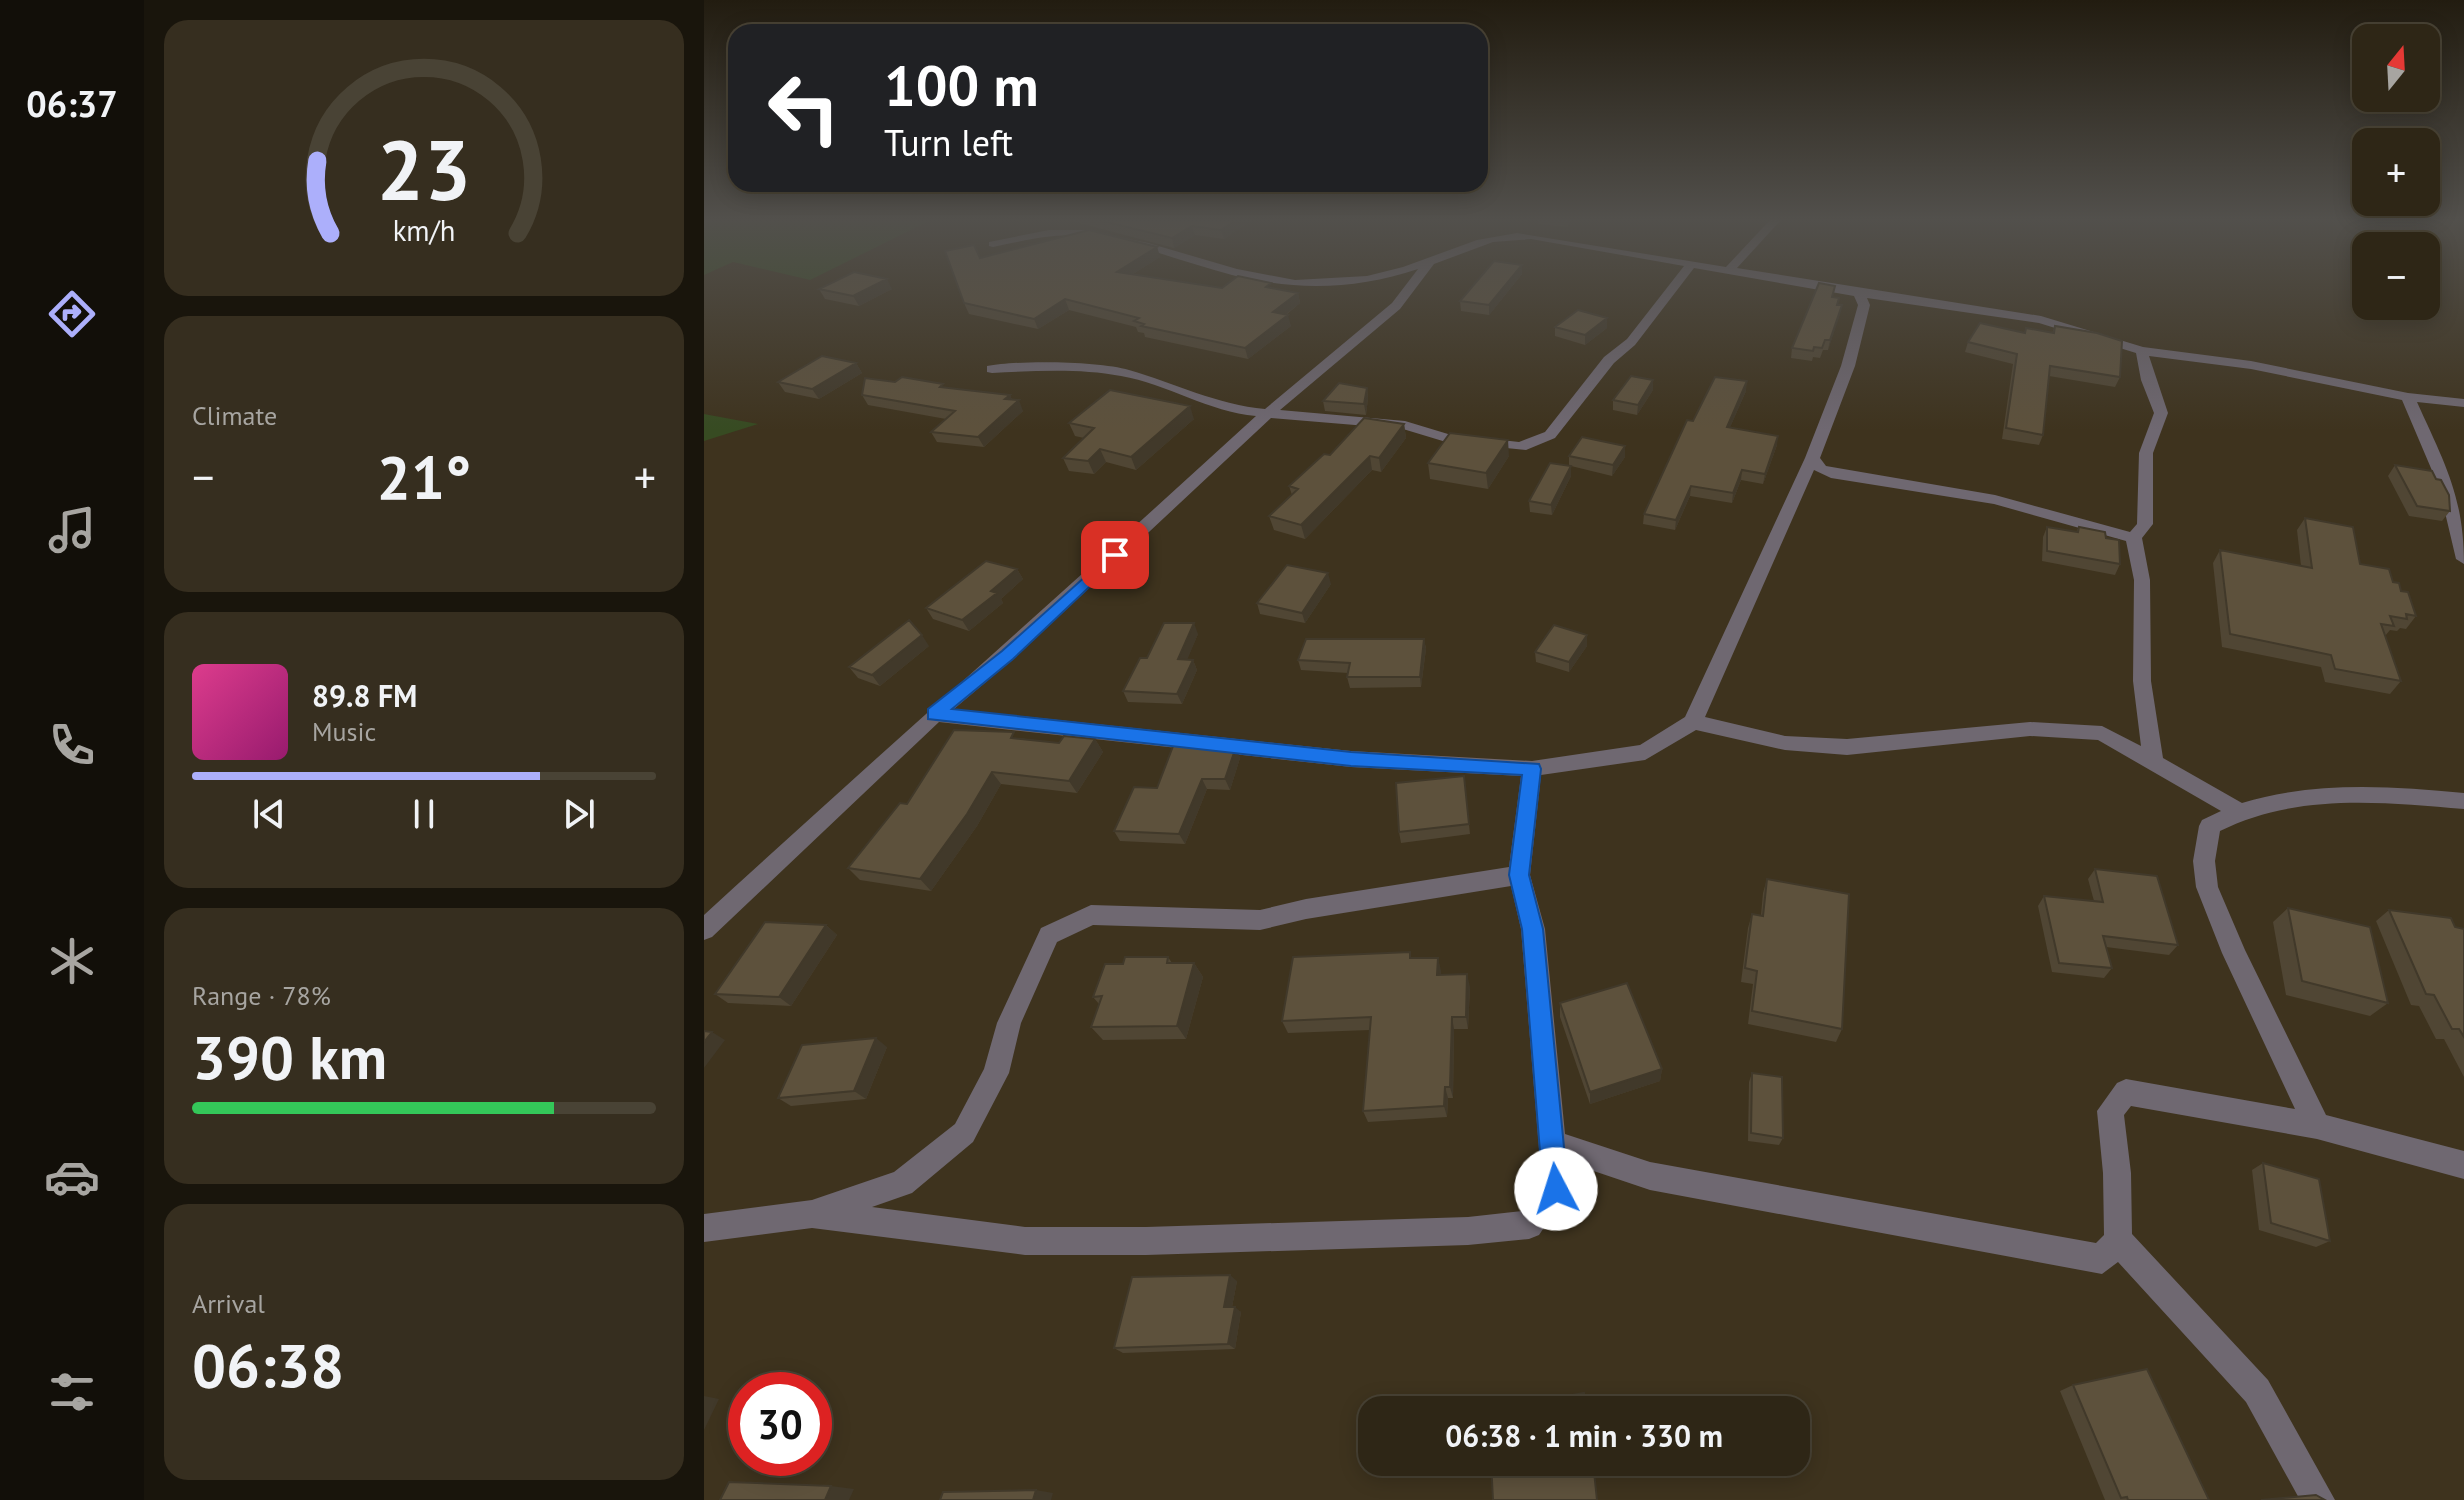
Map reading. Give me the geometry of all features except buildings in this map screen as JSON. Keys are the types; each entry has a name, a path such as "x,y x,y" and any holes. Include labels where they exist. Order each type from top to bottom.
{"street":[{"path":"704,930 935,714 1007,655 1266,415 1396,306 1408,290"},
{"path":"992,369 1044,367 1123,372 1241,411 1405,425 1446,438 1521,447 1550,435 1609,360 1631,342 1671,290"},
{"path":"1844,290 2041,320 2142,351 2251,365 2408,397 2464,403"},
{"path":"935,714 1351,759 1532,769 1645,752 1693,722 1812,458 1855,345 1864,305 1859,293"},
{"path":"2142,351 2148,380 2161,413 2146,453 2145,524 2134,538 2142,580 2142,681 2153,759"},
{"path":"2408,397 2447,487 2464,559"},
{"path":"1812,458 1821,469 1831,473 1995,500 2134,538"},
{"path":"1693,722 1785,743 1847,747 2030,729 2102,733 2153,759 2237,810"},
{"path":"812,1214 1025,1241 1146,1241 1468,1231 1529,1225 1556,1189 1533,929 1519,875 1532,769"},
{"path":"2317,1126 2234,953 2207,887 2204,861 2210,826 2237,810 2331,797 2464,801"},
{"path":"704,1228 812,1214 902,1183 964,1133 996,1073 1009,1023 1049,935 1070,922 1091,915 1260,920 1306,909 1519,875"},
{"path":"1552,1143 1650,1176 2102,1259 2118,1240 2117,1173 2110,1111 2126,1092 2317,1126 2464,1165"},
{"path":"2118,1240 2257,1391 2318,1500"}],"green space":[{"path":"704,414 758,424 704,441"}],"route":[{"path":"1115,555 1007,655 935,714 1351,759 1532,769 1519,875 1533,929 1556,1189"}]}
